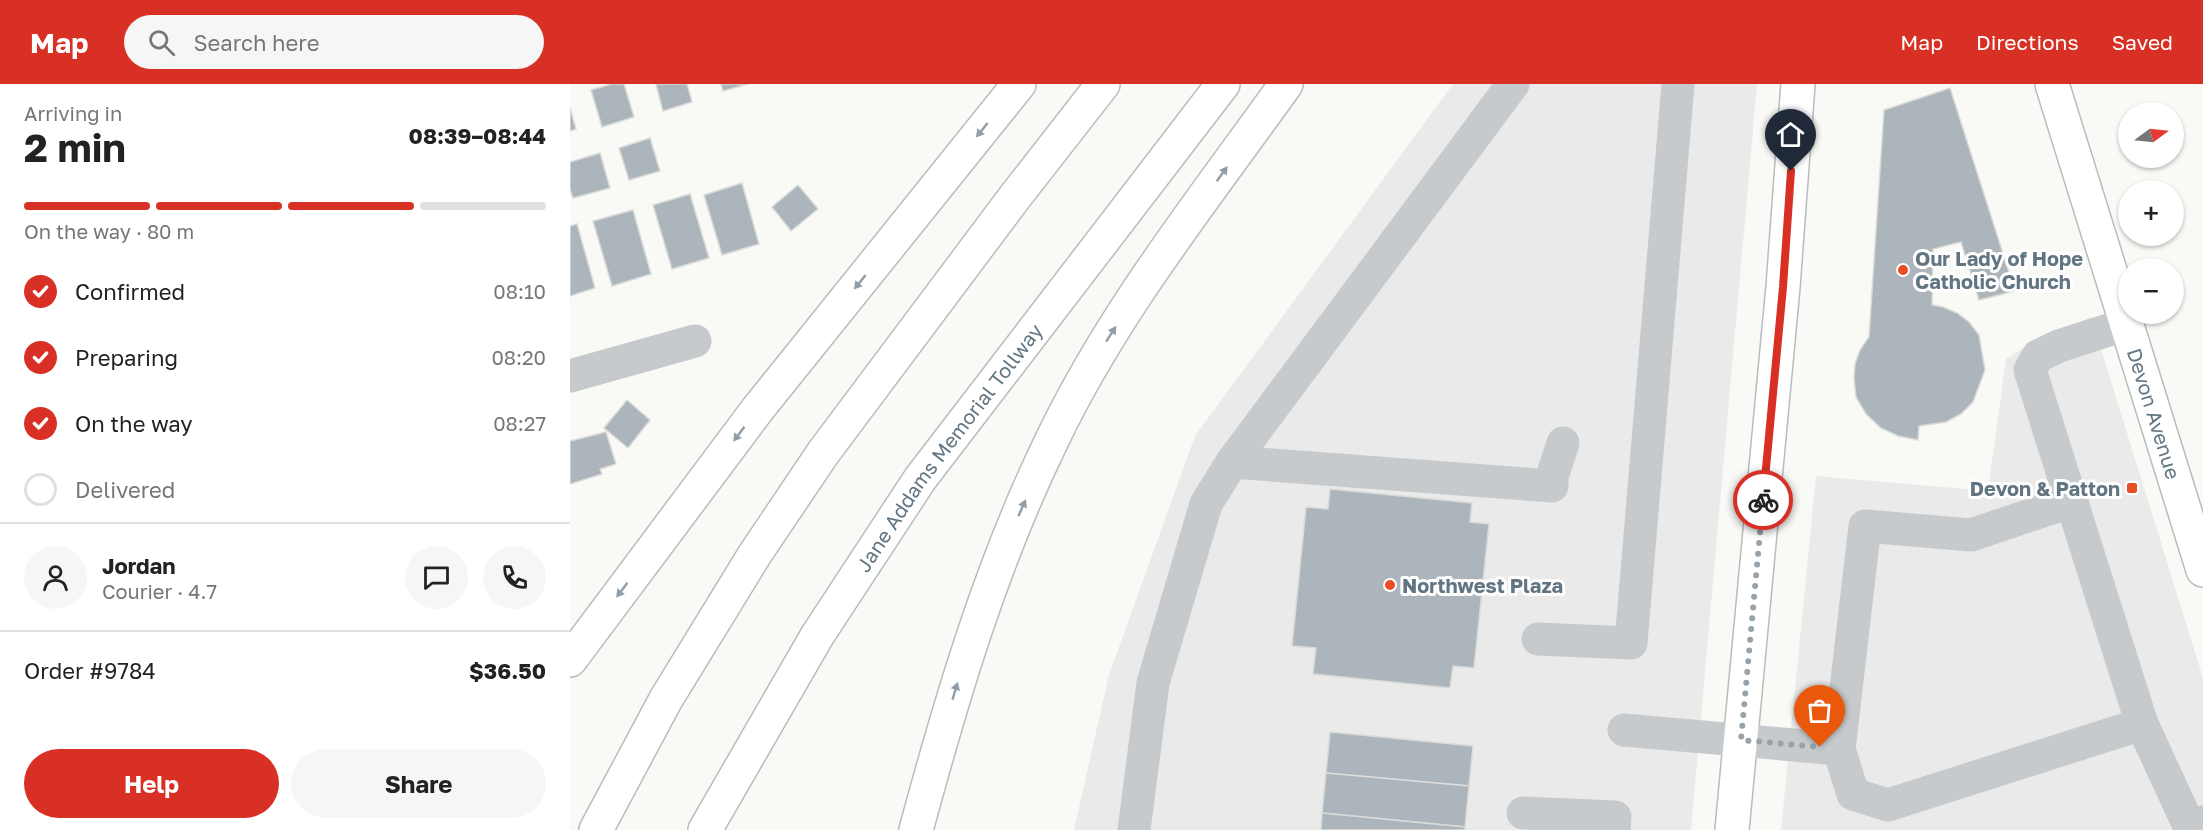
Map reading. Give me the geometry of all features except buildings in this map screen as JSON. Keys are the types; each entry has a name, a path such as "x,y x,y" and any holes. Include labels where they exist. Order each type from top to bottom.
{"main road":[{"path":"570,660 757,410 1019,84"},
{"path":"596,830 666,699 755,554 823,453 1007,207 1103,84"},
{"name":"Jane Addams Memorial Tollway","path":"705,830 817,636 920,479 1017,349 1223,84"},
{"path":"916,830 966,655 1005,546 1052,440 1103,347 1153,270 1286,84"},
{"path":"1732,830 1783,287 1798,84"},
{"name":"Devon Avenue","path":"2052,84 2118,295"},
{"name":"Devon Avenue","path":"2127,324 2193,500 2203,570"},
{"path":"933,830 939,747"}],"street":[{"path":"1134,830 1153,683 1206,504 1232,462 1514,84"},
{"path":"1538,639 1631,643 1678,84"},
{"path":"2127,324 2059,346 2038,356 2030,370 2142,724 2195,827"},
{"path":"570,376 695,342"},
{"path":"1232,462 1552,486 1563,443"},
{"path":"2072,501 1971,534 1865,526 1839,749 1853,794 1888,804 2142,724"},
{"path":"1624,730 1839,749"},
{"path":"1523,813 1615,817 1614,830"}],"shaded area":[{"path":"1453,84 1757,84 1691,830 1074,830 1109,675 1195,436"},
{"path":"2091,317 2203,678 2203,830 1781,830 1816,476 1988,491 2006,359 2038,339"}],"way so far":[{"path":"1763,500 1741,740 1820,747"}],"place":[{"name":"Our Lady of Hope Catholic Church","path":"1903,270"},
{"name":"Devon & Patton","path":"2132,488"},
{"name":"Northwest Plaza","path":"1390,585"}],"route":[{"path":"1763,500 1783,287 1791,171"}]}
